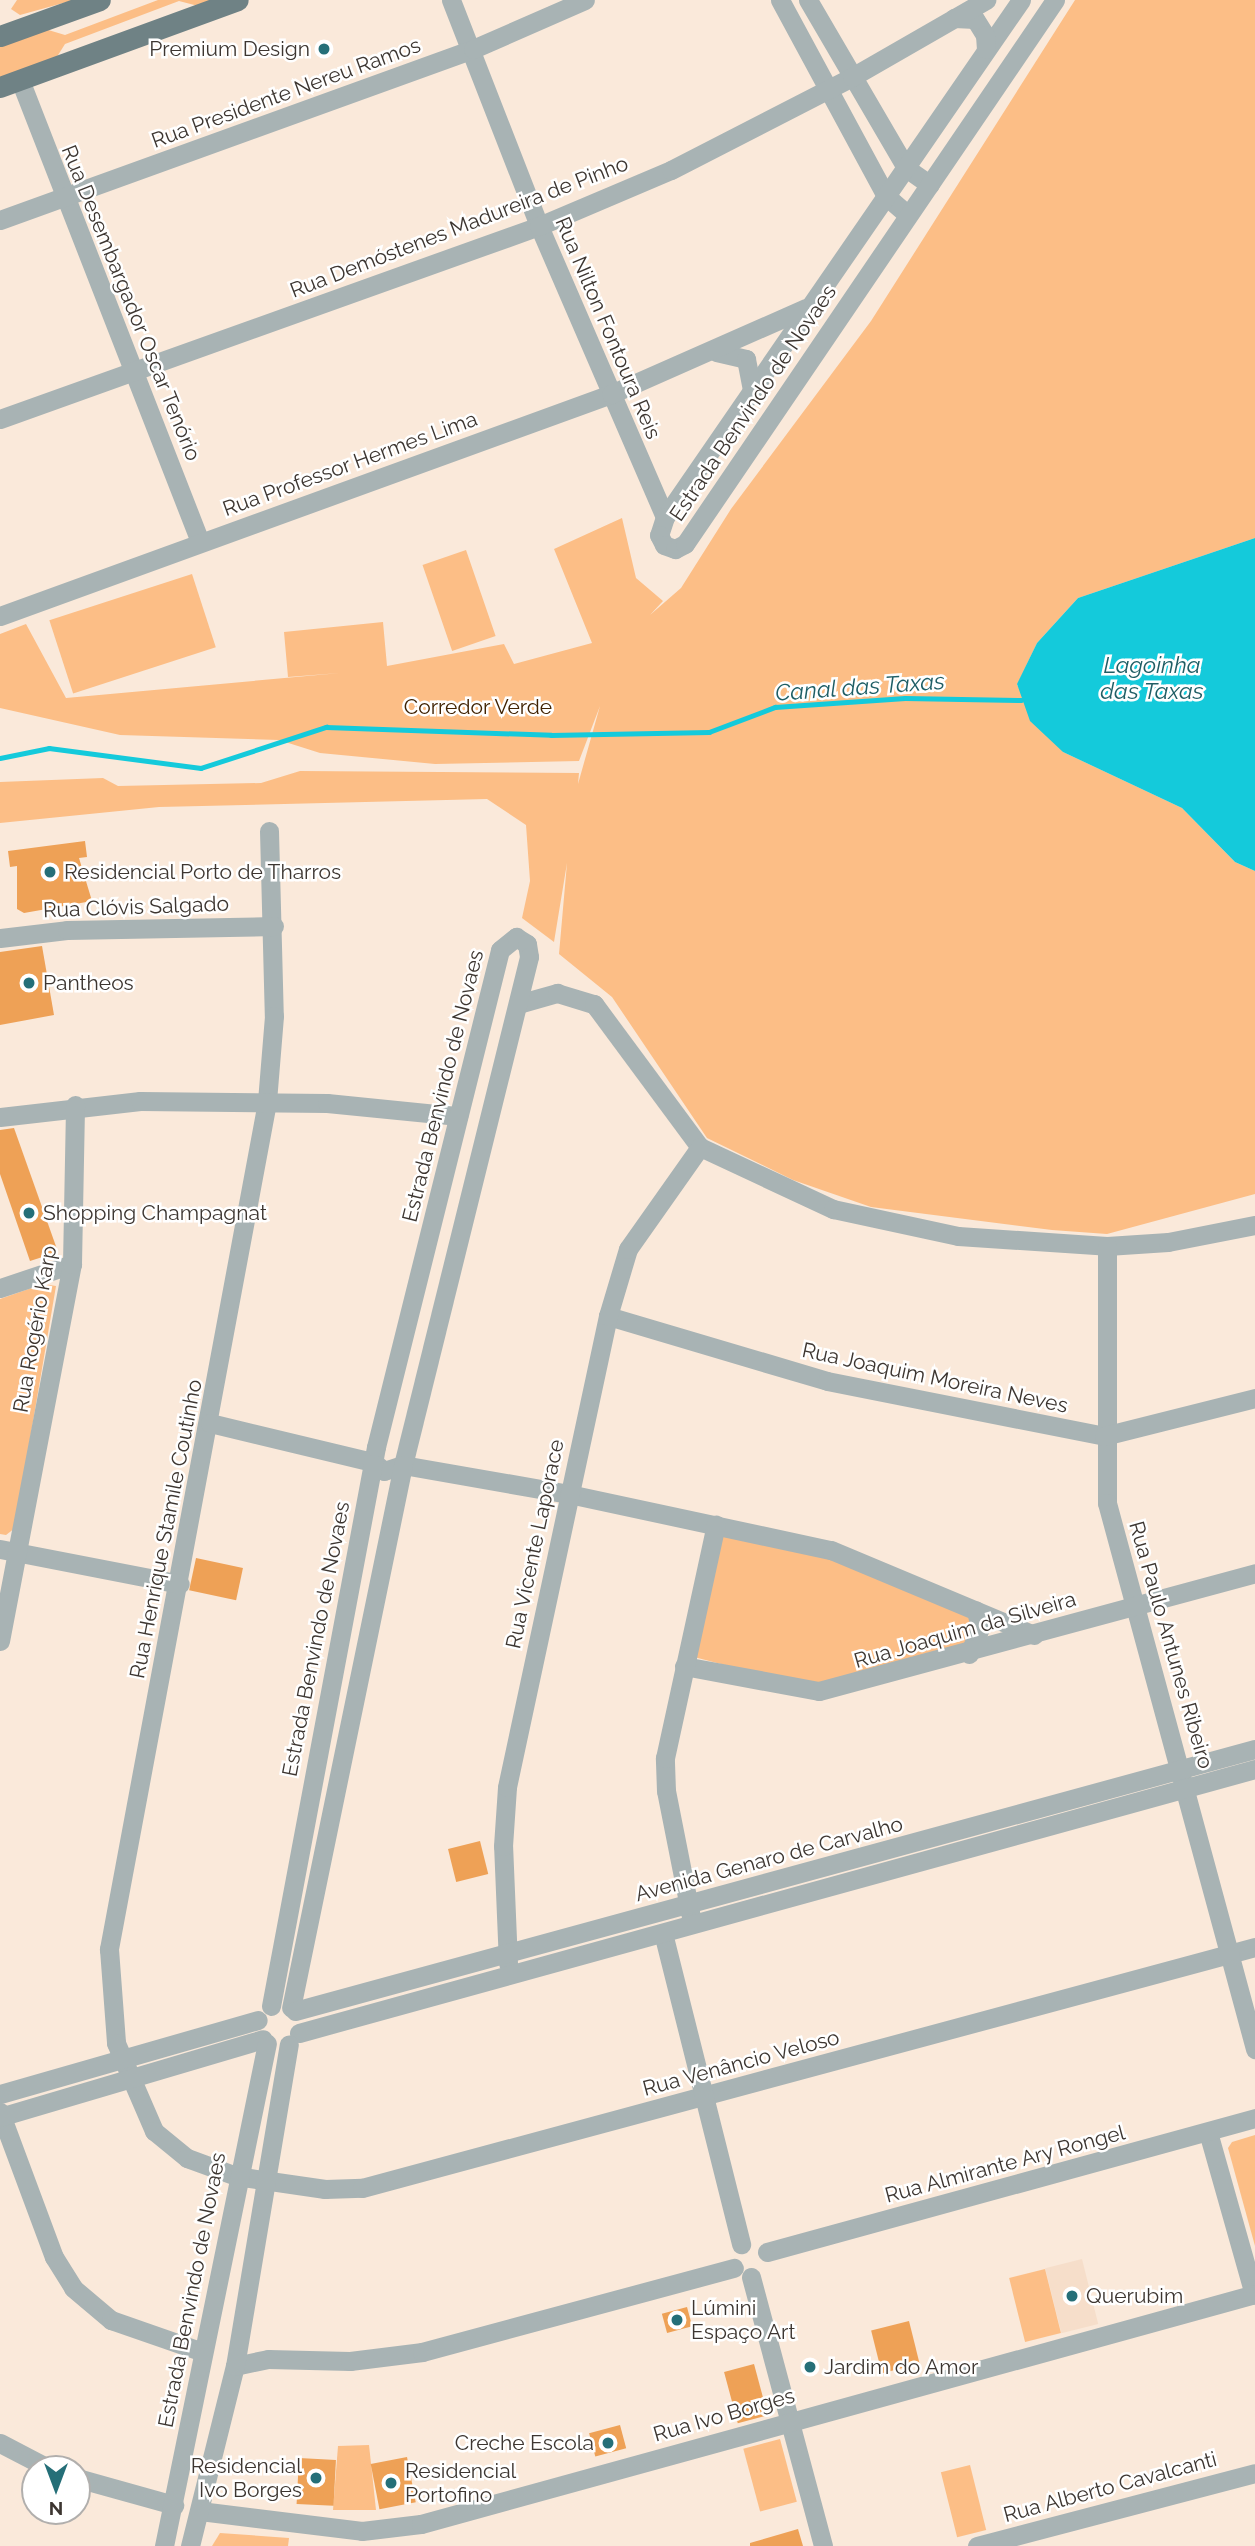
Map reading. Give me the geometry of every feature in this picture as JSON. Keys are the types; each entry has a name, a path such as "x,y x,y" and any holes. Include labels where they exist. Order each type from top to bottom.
{"main road":[{"path":"0,36 100,0"},
{"path":"10,83 238,0"}],"street":[{"name":"Rua Nilton Fontoura Reis","path":"451,0 473,49 539,226 665,517"},
{"name":"Rua Presidente Nereu Ramos","path":"0,220 473,49 585,0"},
{"path":"780,0 886,196 908,215"},
{"path":"808,0 906,168 930,185"},
{"name":"Rua Demóstenes Madureira de Pinho","path":"0,419 539,226 671,170 852,77 986,0"},
{"name":"Estrada Benvindo de Novaes","path":"1021,0 665,517 660,540 669,548 681,548 1055,0"},
{"path":"953,19 975,19 985,35 986,50"},
{"name":"Rua Desembargador Oscar Tenório","path":"10,83 64,197 200,542"},
{"name":"Rua Professor Hermes Lima","path":"0,616 611,394 715,352 810,307"},
{"path":"715,352 746,359 752,389"},
{"name":"Rua Henrique Stamile Coutinho","path":"236,2176 167,2145 145,2116 122,2061 109,2000 110,1939 180,1584 267,1102 274,926 269,831"},
{"name":"Rua Clóvis Salgado","path":"0,938 67,930 274,926"},
{"name":"Estrada Benvindo de Novaes","path":"164,2546 204,2352 375,1454 500,950 516,937 529,950 518,1004 404,1462 293,2009"},
{"path":"518,1004 557,993 594,1003 700,1147 833,1209 882,1223 958,1236 1107,1246 1168,1242 1255,1225"},
{"path":"0,1117 75,1105 267,1102 458,1116"},
{"name":"Rua Rogério Karp","path":"0,1641 19,1556 72,1264 75,1105"},
{"name":"Rua Vicente Laporace","path":"509,1975 503,1846 507,1787 608,1316 628,1249 700,1147"},
{"name":"Rua Paulo Antunes Ribeiro","path":"1107,1246 1104,1436 1107,1503 1133,1606 1185,1778 1255,2049"},
{"path":"0,1288 72,1264"},
{"name":"Rua Joaquim Moreira Neves","path":"608,1316 827,1381 1104,1436 1255,1398"},
{"path":"210,1423 375,1454 384,1471 404,1462 716,1524 857,1558 1034,1635"},
{"path":"693,1925 664,1774 684,1665 716,1524"},
{"path":"0,1549 19,1556 180,1584"},
{"name":"Rua Joaquim da Silveira","path":"684,1665 820,1691 969,1654 1255,1573"},
{"path":"969,1654 980,1628 976,1609"},
{"name":"Avenida Genaro de Carvalho","path":"265,2027 294,2038 693,1925 1185,1778 1255,1749"},
{"name":"Avenida Genaro de Carvalho","path":"293,2009 688,1904 1185,1778 1255,1769"},
{"path":"663,1933 741,2244"},
{"name":"Rua Venâncio Veloso","path":"236,2176 266,2183 362,2188 1255,1947"},
{"path":"204,2352 111,2320 73,2288 54,2257 0,2115 130,2080 265,2027 293,2009"},
{"path":"190,2546 235,2366 294,2038 293,2009"},
{"path":"0,2094 265,2027"},
{"name":"Rua Almirante Ary Rongel","path":"767,2252 1255,2118"},
{"path":"1208,2132 1254,2295"},
{"path":"235,2366 268,2359 350,2361 422,2352 766,2269 767,2252 759,2244 741,2244"},
{"path":"741,2244 734,2253 790,2420 823,2546"},
{"name":"Rua Ivo Borges","path":"200,2511 362,2531 421,2524 790,2420 1254,2295"},
{"path":"239,2341 268,2359"},
{"path":"0,2442 24,2455"},
{"name":"Rua Alberto Cavalcanti","path":"977,2546 1255,2473"},
{"path":"91,2482 174,2505"}],"shaded area":[{"name":"Querubim","path":"1082,2259 1098,2324 1061,2333 1045,2268"}],"green space":[{"path":"17,0 74,0 20,15 11,9"},
{"path":"158,0 214,0 202,7 179,1 65,44 55,60 0,80 0,46 45,29 65,35"},
{"name":"Corredor Verde","path":"1075,0 1255,0 1255,538 1078,598 1037,643 1017,685 1063,752 1182,808 1235,862 1255,871 1255,1194 1107,1234 1052,1230 871,1207 793,1180 707,1138 612,997 559,954 567,863 554,942 522,918 530,881 526,825 487,799 159,807 0,823 0,782 103,778 118,786 261,783 300,771 579,773 578,784 600,706 579,761 435,764 320,753 279,740 120,735 0,708 0,634 26,624 66,698 340,673 288,677 284,632 383,622 387,666 504,644 514,664 592,643 554,549 622,518 636,578 663,601 650,615 681,588 731,509 871,321"},
{"path":"466,550 496,636 452,651 423,565"},
{"path":"192,574 216,647 73,694 49,620"},
{"path":"43,1284 56,1286 15,1528 6,1535 0,1534 0,1299"},
{"path":"718,1533 855,1562 969,1614 976,1630 968,1648 830,1683 786,1681 694,1657"},
{"path":"1255,2135 1255,2246 1228,2148 1232,2142"},
{"path":"1045,2269 1061,2333 1025,2342 1009,2278"},
{"path":"780,2439 797,2502 760,2512 743,2449"},
{"path":"369,2445 376,2510 333,2510 338,2446"},
{"path":"970,2465 986,2530 957,2537 941,2472"},
{"path":"220,2533 289,2538 288,2546 212,2546"}],"water":[{"name":"Lagoinha das Taxas","path":"1255,538 1255,871 1235,862 1182,808 1063,752 1030,721 1017,684 1037,643 1078,598"}],"building":[{"name":"Residencial Porto de Tharros","path":"85,841 87,857 79,858 92,901 24,913 17,909 17,866 10,867 8,851"},
{"name":"Pantheos","path":"42,946 54,1015 0,1025 0,952"},
{"name":"Shopping Champagnat","path":"14,1128 58,1252 30,1261 0,1174 0,1130"},
{"path":"196,1558 243,1568 236,1600 189,1590"},
{"path":"480,1841 488,1874 456,1882 448,1849"},
{"name":"Lúmini Espaço Art","path":"687,2307 692,2326 667,2333 662,2314"},
{"path":"909,2321 920,2364 882,2373 871,2330"},
{"path":"754,2364 768,2415 738,2423 724,2372"},
{"name":"Creche Escola","path":"620,2425 626,2448 595,2456 589,2433"},
{"name":"Residencial Portofino","path":"407,2457 416,2502 379,2509 371,2464"},
{"name":"Residencial Ivo Borges","path":"299,2458 336,2460 334,2506 297,2504"},
{"path":"798,2529 803,2546 750,2546 750,2543"}],"waterway":[{"name":"Canal das Taxas","path":"0,758 49,748 201,768 326,727 551,735 709,732 775,707 905,698 1021,700"}],"place":[{"name":"Premium Design","path":"324,49"},
{"name":"Residencial Porto de Tharros","path":"50,872"},
{"name":"Pantheos","path":"29,983"},
{"name":"Shopping Champagnat","path":"29,1213"},
{"name":"Querubim","path":"1072,2296"},
{"name":"Lúmini Espaço Art","path":"677,2320"},
{"name":"Jardim do Amor","path":"810,2367"},
{"name":"Creche Escola","path":"608,2443"},
{"name":"Residencial Ivo Borges","path":"316,2478"},
{"name":"Residencial Portofino","path":"391,2483"}]}
